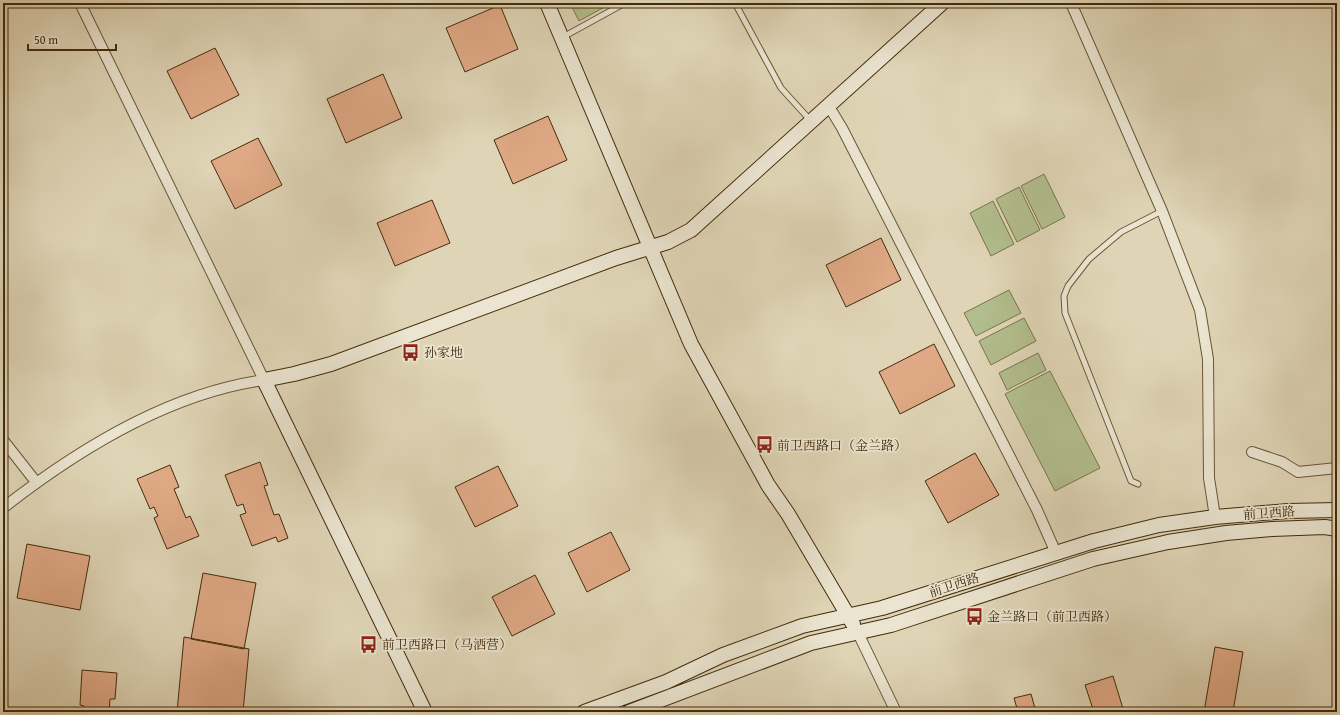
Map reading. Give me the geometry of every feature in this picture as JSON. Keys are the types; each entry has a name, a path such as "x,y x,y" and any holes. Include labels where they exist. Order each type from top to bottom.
{"street":[{"path":"80,3 424,712"},
{"path":"547,3 691,344 768,485 788,514 858,633 896,712"},
{"path":"3,508 36,482 94,444 159,412 221,388 294,374 331,364 616,258 668,242 691,230 942,3"},
{"path":"1071,3 1162,211 1200,310 1205,329 1208,359 1209,478 1215,517"},
{"path":"828,105 842,128 1038,510 1056,552"},
{"path":"3,440 36,482"},
{"path":"1252,452 1282,462 1298,472 1337,468"},
{"name":"前卫西路","path":"584,712 666,682 723,655 788,632 882,608 1056,552 1159,525 1215,517 1288,511 1337,510"},
{"name":"前卫西路","path":"629,712 810,643 891,625 1094,559 1168,542 1272,529 1325,527 1337,529"}],"lane":[{"path":"563,38 625,3"},
{"path":"735,3 781,88 811,121"},
{"path":"1138,484 1131,481 1065,313 1064,296 1068,286 1089,259 1121,232 1162,211"}],"green space":[{"path":"570,3 612,3 579,21"},
{"path":"1044,174 1065,217 1042,229 1021,186"},
{"path":"1019,187 1040,230 1017,242 996,199"},
{"path":"993,201 1014,244 991,256 970,213"},
{"path":"1009,290 1021,313 976,336 964,313"},
{"path":"1024,318 1036,341 991,365 979,341"},
{"path":"1038,353 1046,370 1007,390 999,373"},
{"path":"1050,371 1100,468 1055,491 1005,394"}],"building":[{"path":"500,5 518,49 465,72 446,28"},
{"path":"215,48 239,95 191,119 167,71"},
{"path":"383,74 402,118 346,143 327,99"},
{"path":"548,116 567,160 513,184 494,140"},
{"path":"258,138 282,185 235,209 211,161"},
{"path":"432,200 450,243 395,266 377,223"},
{"path":"881,238 901,280 846,307 826,265"},
{"path":"934,344 955,386 900,414 879,372"},
{"path":"975,453 999,495 948,523 925,481"},
{"path":"260,462 268,485 264,486 274,515 279,514 288,538 278,542 276,537 252,546 240,515 246,513 243,504 237,506 225,475"},
{"path":"170,465 179,487 174,489 186,518 190,516 199,536 167,549 154,518 158,516 154,507 150,509 137,479"},
{"path":"498,466 518,506 475,527 455,487"},
{"path":"611,532 630,570 587,592 568,553"},
{"path":"27,544 90,556 80,610 17,598"},
{"path":"203,573 256,583 244,649 191,639"},
{"path":"535,575 555,614 512,636 492,597"},
{"path":"184,637 249,649 243,712 177,712"},
{"path":"1215,647 1243,652 1233,712 1204,712"},
{"path":"82,670 117,673 115,699 110,699 109,712 83,712 84,706 80,705"},
{"path":"1113,676 1124,712 1094,712 1085,685"},
{"path":"1031,694 1036,712 1018,712 1014,698"}],"place":[{"name":"孙家地","path":"411,352"},
{"name":"前卫西路口（金兰路）","path":"764,445"},
{"name":"金兰路口（前卫西路）","path":"974,616"},
{"name":"前卫西路口（马洒营）","path":"369,644"}]}
